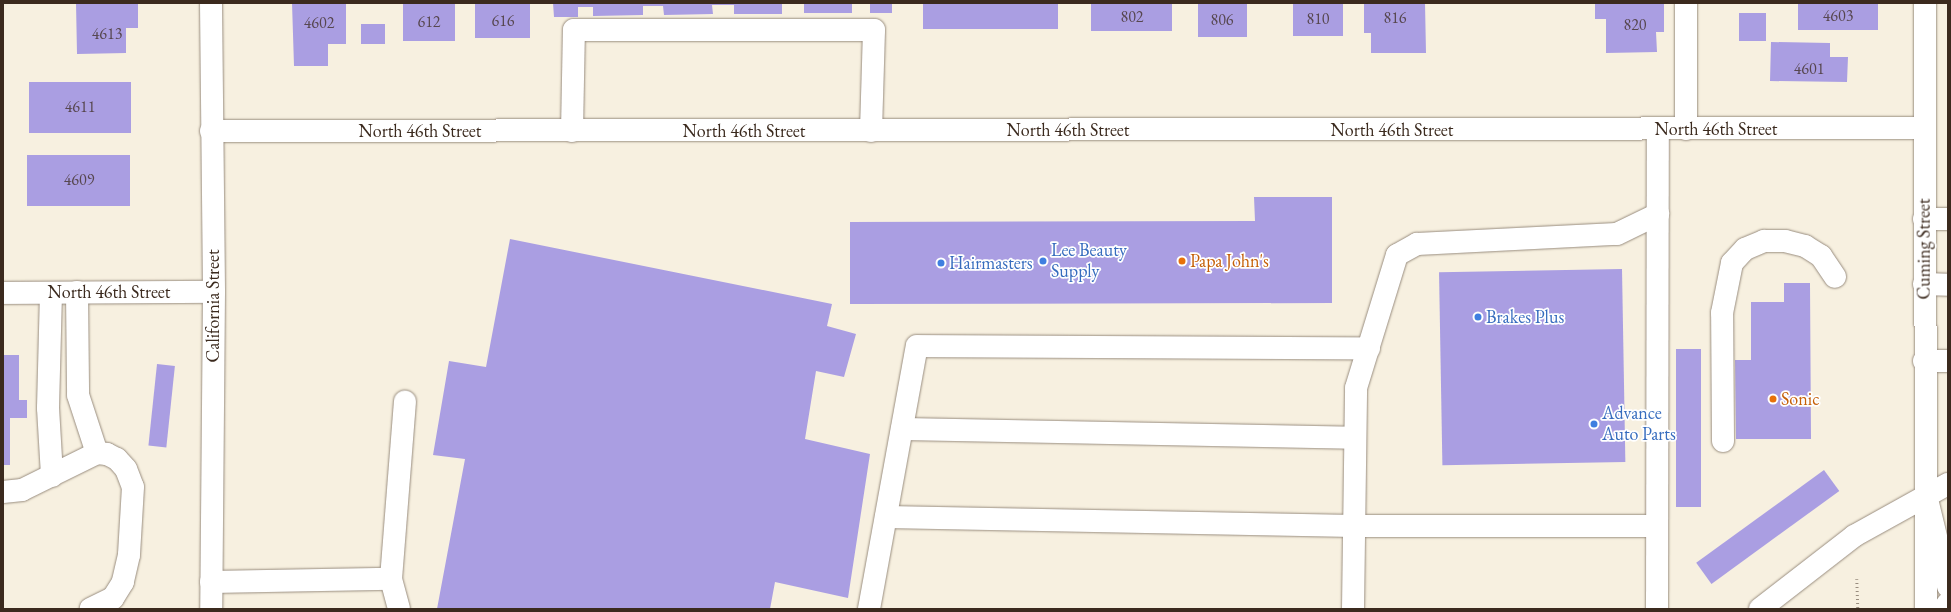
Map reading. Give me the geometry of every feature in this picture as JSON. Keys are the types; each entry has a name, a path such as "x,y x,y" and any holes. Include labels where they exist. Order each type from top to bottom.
{"street":[{"name":"California Street","path":"211,3 211,131 214,292 211,609"},
{"path":"1686,3 1686,129"},
{"name":"Cuming Street","path":"1925,3 1924,361 1926,609"},
{"path":"572,131 574,30 874,30 871,131"},
{"name":"North 46th Street","path":"211,131 1924,128"},
{"path":"1657,609 1658,129"},
{"path":"1353,609 1356,388 1397,255 1417,244 1617,234 1658,214"},
{"path":"1924,219 1948,219"},
{"path":"1723,441 1722,313 1732,263 1745,249 1764,241 1785,241 1805,246 1821,256 1836,277"},
{"path":"1924,284 1948,285"},
{"path":"77,292 78,395 97,453"},
{"name":"North 46th Street","path":"3,293 214,292"},
{"path":"50,293 48,408 52,476"},
{"path":"869,609 917,346 1369,348"},
{"path":"1924,361 1948,361"},
{"path":"399,609 391,580 405,402"},
{"path":"902,429 1355,438"},
{"path":"3,492 22,490 97,453 107,454 117,459 126,469 133,487 126,574 120,591 104,604 90,609"},
{"path":"1760,609 1854,536 1948,484"},
{"name":"Cuming Street","path":"1926,495 1948,586"},
{"path":"886,517 1354,526 1657,526"},
{"path":"211,582 391,580"},
{"path":"1944,609 1948,603"}],"path":[{"path":"1856,579 1858,609"}],"building":[{"path":"76,3 138,3 138,28 126,28 126,53 77,54"},
{"path":"292,3 346,3 346,44 328,44 328,66 294,66"},
{"path":"403,3 455,3 455,41 403,41"},
{"path":"475,3 530,3 530,38 475,38"},
{"path":"553,3 787,4 782,4 782,14 734,14 734,5 712,5 713,14 664,15 663,6 643,6 643,15 593,16 593,7 578,7 578,17 554,17"},
{"path":"804,3 852,3 852,13 804,13"},
{"path":"870,3 892,3 892,13 870,13"},
{"path":"923,3 1058,3 1058,29 923,29"},
{"path":"1091,3 1172,3 1172,31 1091,31"},
{"path":"1198,3 1247,3 1247,37 1198,37"},
{"path":"1293,3 1343,3 1343,36 1293,36"},
{"path":"1364,3 1425,3 1426,53 1371,53 1371,33 1364,33"},
{"path":"1664,3 1664,32 1656,32 1657,52 1606,53 1606,19 1595,19 1595,4"},
{"path":"1798,3 1878,3 1878,30 1798,30"},
{"path":"1739,13 1766,13 1766,41 1739,41"},
{"path":"361,24 385,24 385,44 361,44"},
{"path":"1771,42 1830,43 1830,57 1848,57 1847,82 1770,81"},
{"path":"29,82 131,82 131,133 29,133"},
{"path":"27,155 130,155 130,206 27,206"},
{"path":"1254,197 1332,197 1332,303 850,304 850,222 1255,221"},
{"path":"510,239 832,304 827,326 856,334 844,377 816,371 805,439 870,454 848,598 775,582 770,609 437,609 465,459 433,455 449,361 486,367"},
{"path":"1622,269 1625,462 1442,465 1439,272"},
{"name":"Sonic","path":"1784,283 1810,283 1811,439 1736,439 1735,360 1751,360 1751,302 1784,302"},
{"path":"1676,349 1701,349 1701,507 1676,507"},
{"path":"3,355 19,355 19,400 27,400 27,418 10,418 10,465 3,465"},
{"path":"157,364 175,366 166,447 148,446"},
{"path":"1824,470 1839,491 1711,584 1696,563"}],"place":[{"name":"Lee Beauty Supply","path":"1043,261"},
{"name":"Papa John's","path":"1182,261"},
{"name":"Hairmasters","path":"941,263"},
{"name":"Brakes Plus","path":"1478,317"},
{"name":"Sonic","path":"1773,399"},
{"name":"Advance Auto Parts","path":"1594,424"}]}
